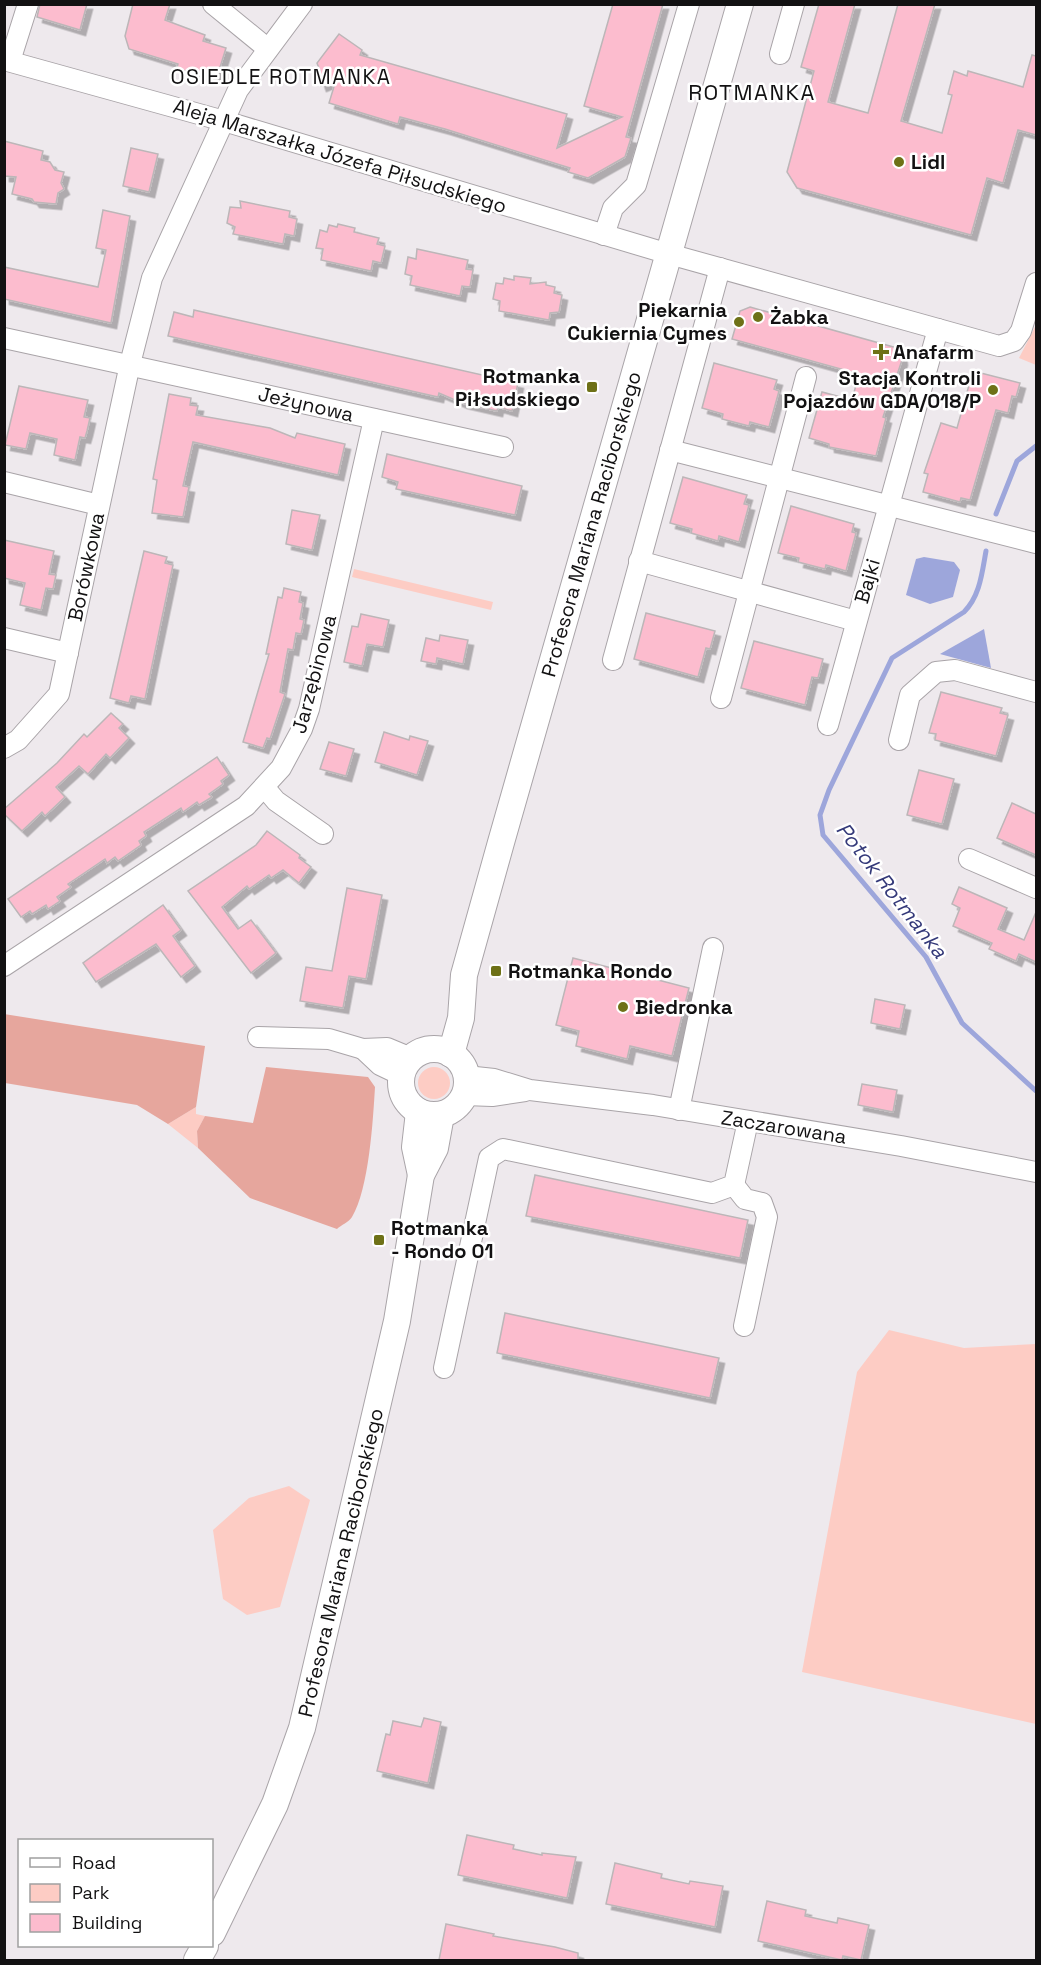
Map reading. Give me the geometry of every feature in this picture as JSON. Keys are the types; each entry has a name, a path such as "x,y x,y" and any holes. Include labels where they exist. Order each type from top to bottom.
{"main road":[{"name":"Profesora Mariana Raciborskiego","path":"424,1059 461,1018 464,975 610,449 669,254 740,4"},
{"path":"424,1059 458,1059 466,1085 459,1104 430,1114 404,1097 424,1059"},
{"name":"Profesora Mariana Raciborskiego","path":"213,1931 275,1804 302,1728 397,1321 422,1175 415,1147 430,1114"}],"street":[{"name":"Aleja Marszałka Józefa Piłsudskiego","path":"28,4 7,60 224,121 669,254"},
{"path":"213,4 268,49"},
{"name":"Borówkowa","path":"4,748 18,740 58,694 130,364 152,278 238,90 303,4"},
{"path":"604,235 613,208 636,185 689,4"},
{"path":"780,54 794,4"},
{"path":"669,254 999,346 1014,341 1021,331 1036,283"},
{"path":"613,660 720,268"},
{"name":"Bajki","path":"639,561 856,621 938,329"},
{"path":"4,338 130,364"},
{"name":"Jeżynowa","path":"130,364 503,447"},
{"path":"721,698 806,377"},
{"name":"Jarzębinowa","path":"4,966 230,818 265,788 293,749 309,709 374,419"},
{"path":"670,450 1036,543"},
{"path":"4,482 99,505"},
{"path":"828,725 856,621"},
{"path":"4,638 68,653"},
{"path":"899,740 910,695 936,672 955,670 1028,690"},
{"path":"265,788 276,801 323,834"},
{"path":"969,859 1036,888"},
{"path":"679,1110 713,948"},
{"path":"258,1036 330,1040 363,1049 380,1065 424,1059"},
{"name":"Zaczarowana","path":"466,1085 492,1096 530,1090 679,1110 902,1146 1036,1172"},
{"path":"734,1185 748,1121"},
{"path":"444,1368 489,1158 496,1153 503,1149 712,1193 734,1185"},
{"path":"734,1185 745,1199 762,1203 767,1217 747,1272 744,1326"}],"green space":[{"path":"1036,325 1036,365 1019,358"},
{"path":"354,569 493,602 491,610 352,577"},
{"path":"434,1067 445,1072 450,1083 445,1094 434,1099 423,1094 418,1083 423,1072"},
{"path":"196,1107 196,1114 205,1116 197,1131 198,1148 168,1124"},
{"path":"889,1330 964,1348 1036,1344 1036,1724 802,1672 857,1372"},
{"path":"289,1486 310,1500 280,1607 247,1615 223,1599 213,1530 249,1498"}],"shaded area":[{"path":"4,1014 205,1046 196,1107 168,1124 137,1105 5,1083"},
{"path":"266,1067 368,1077 375,1087 369,1154 358,1205 352,1217 337,1229 250,1198 198,1148 197,1131 205,1116 253,1123"}],"water":[{"path":"924,557 954,562 960,570 953,597 930,604 906,595 916,559"},
{"path":"984,629 991,668 940,654"}],"building":[{"path":"40,4 87,4 80,30 37,17"},
{"path":"133,4 170,4 165,20 205,35 203,41 226,48 217,77 206,73 205,78 177,68 178,64 129,49 125,36"},
{"path":"613,4 663,4 626,137 631,138 625,157 588,178 568,172 570,168 445,129 400,117 398,124 329,103 336,80 321,86 316,72 320,71 317,63 339,34 362,50 360,55 567,114 557,148 622,117 584,106"},
{"path":"819,4 855,4 828,102 868,113 898,4 935,4 901,121 942,133 952,95 948,94 954,71 967,76 968,71 1023,87 1032,55 1036,56 1036,135 1018,130 1003,183 987,178 971,235 797,188 787,172 814,71 801,67"},
{"path":"4,141 43,151 41,160 50,162 55,170 64,172 61,183 64,189 58,193 56,204 34,202 32,199 12,194 16,177 4,176"},
{"path":"131,148 158,154 149,192 123,186"},
{"path":"240,201 290,211 289,217 297,219 294,236 285,234 283,244 233,234 235,227 227,223 230,207 241,208"},
{"path":"103,210 130,216 111,323 4,299 4,267 98,287 106,250 96,248"},
{"path":"338,224 355,228 354,232 379,238 377,244 385,246 381,263 373,261 371,271 321,260 323,249 316,248 320,230 327,232 329,225 337,227"},
{"path":"417,249 468,260 466,269 473,270 470,287 462,286 460,296 410,285 412,276 405,274 408,257 416,259"},
{"path":"514,276 531,278 530,284 546,282 546,285 555,287 554,293 562,295 559,312 550,313 549,320 499,311 500,301 493,299 496,283 503,284 504,278 514,280"},
{"path":"750,307 897,348 901,352 902,360 883,417 886,418 876,456 829,447 829,444 809,438 822,392 852,400 859,374 732,339 740,311"},
{"path":"194,310 518,383 512,411 498,407 497,411 462,403 439,393 438,397 168,336 174,312 193,317"},
{"path":"714,363 777,380 774,389 779,391 769,427 750,422 749,426 722,419 723,414 702,408"},
{"path":"973,371 1020,383 1016,397 1012,396 1008,413 996,410 970,500 961,498 960,502 923,492 928,474 924,473 941,423 957,428"},
{"path":"19,386 88,400 84,417 90,418 85,438 80,437 75,460 54,455 57,439 30,433 26,449 5,445"},
{"path":"169,394 191,398 190,405 198,406 196,415 270,428 295,438 297,433 345,444 338,475 193,442 183,486 189,487 183,517 152,513 157,480 153,479"},
{"path":"387,454 522,486 515,515 396,489 398,482 382,477"},
{"path":"683,477 747,495 744,504 749,505 739,542 719,536 718,541 691,533 692,529 670,523"},
{"path":"791,506 854,524 852,532 856,533 846,571 826,565 825,569 798,562 799,558 778,553"},
{"path":"292,510 320,515 312,550 286,544"},
{"path":"4,540 54,551 49,574 56,575 53,589 46,588 41,610 20,605 25,583 4,578"},
{"path":"144,551 167,557 165,563 173,565 145,699 131,696 129,703 110,698"},
{"path":"284,588 301,592 299,602 303,603 300,619 304,620 301,634 296,633 293,650 288,649 280,692 285,694 270,739 267,738 263,748 243,742 269,654 266,654 278,597 282,598"},
{"path":"646,613 715,631 710,649 706,648 698,677 634,659"},
{"path":"361,614 389,620 383,647 367,644 362,666 344,662 352,626 358,627"},
{"path":"440,635 468,640 463,664 437,658 436,664 421,661 426,638 439,641"},
{"path":"754,641 823,659 818,678 812,677 805,705 741,688"},
{"path":"941,692 1002,708 1000,713 1008,715 996,756 935,740 936,734 929,733"},
{"path":"111,713 123,724 119,728 129,738 110,758 106,754 88,774 79,766 56,787 65,797 45,816 42,812 22,831 4,814 4,809 57,763 84,734 87,737"},
{"path":"384,732 409,740 410,736 428,741 417,775 375,762"},
{"path":"329,742 354,749 346,776 320,769"},
{"path":"217,757 229,775 221,781 223,784 209,794 212,797 199,805 197,802 183,812 181,808 144,832 146,836 139,841 141,845 118,861 115,857 107,863 105,859 68,884 71,887 57,897 60,901 48,909 46,905 32,914 30,911 21,917 8,899"},
{"path":"919,770 954,779 942,824 907,815"},
{"path":"1012,803 1036,814 1036,855 997,838"},
{"path":"267,831 300,855 299,858 311,867 299,883 283,870 271,878 269,875 249,889 247,886 222,907 238,929 251,920 276,953 251,973 188,891 256,845"},
{"path":"959,887 1007,908 998,929 1024,940 1036,912 1036,962 1019,954 1016,961 989,949 992,943 953,926 960,908 952,904"},
{"path":"347,888 382,895 366,979 349,976 343,1008 300,1001 306,967 332,971"},
{"path":"163,905 181,930 173,936 195,966 181,977 156,944 96,982 83,963"},
{"name":"Biedronka","path":"573,958 689,988 672,1056 630,1046 627,1059 576,1046 579,1031 556,1025"},
{"path":"875,999 905,1005 900,1029 871,1023"},
{"path":"862,1084 897,1090 893,1112 858,1105"},
{"path":"535,1175 748,1220 740,1258 526,1216"},
{"path":"505,1313 719,1358 710,1398 497,1353"},
{"path":"424,1718 441,1722 428,1783 377,1771 386,1734 390,1735 393,1721 421,1727"},
{"path":"467,1835 514,1845 513,1849 542,1855 542,1853 576,1857 567,1898 458,1875"},
{"path":"615,1863 662,1874 661,1878 689,1884 690,1881 723,1886 715,1927 606,1904"},
{"path":"767,1901 806,1910 805,1916 837,1923 838,1918 869,1925 861,1960 843,1956 842,1960 758,1941"},
{"path":"446,1924 578,1953 578,1960 439,1960"}],"waterway":[{"name":"Potok Rotmanka","path":"996,514 1017,461 1036,446"},
{"name":"Potok Rotmanka","path":"986,551 977,591 964,612 892,658 829,790 820,815 823,835 926,957 962,1023 1036,1091"}],"place":[{"name":"Lidl","path":"899,162"},
{"name":"Żabka","path":"758,317"},
{"name":"Piekarnia Cukiernia Cymes","path":"739,322"},
{"name":"Anafarm","path":"881,352"},
{"name":"Rotmanka Piłsudskiego","path":"592,387"},
{"name":"Stacja Kontroli Pojazdów GDA/018/P","path":"993,390"},
{"name":"Rotmanka Rondo","path":"496,971"},
{"name":"Biedronka","path":"623,1007"},
{"name":"Rotmanka - Rondo 01","path":"379,1240"}],"district":[{"name":"OSIEDLE ROTMANKA","path":"281,76"},
{"name":"ROTMANKA","path":"752,92"}]}
